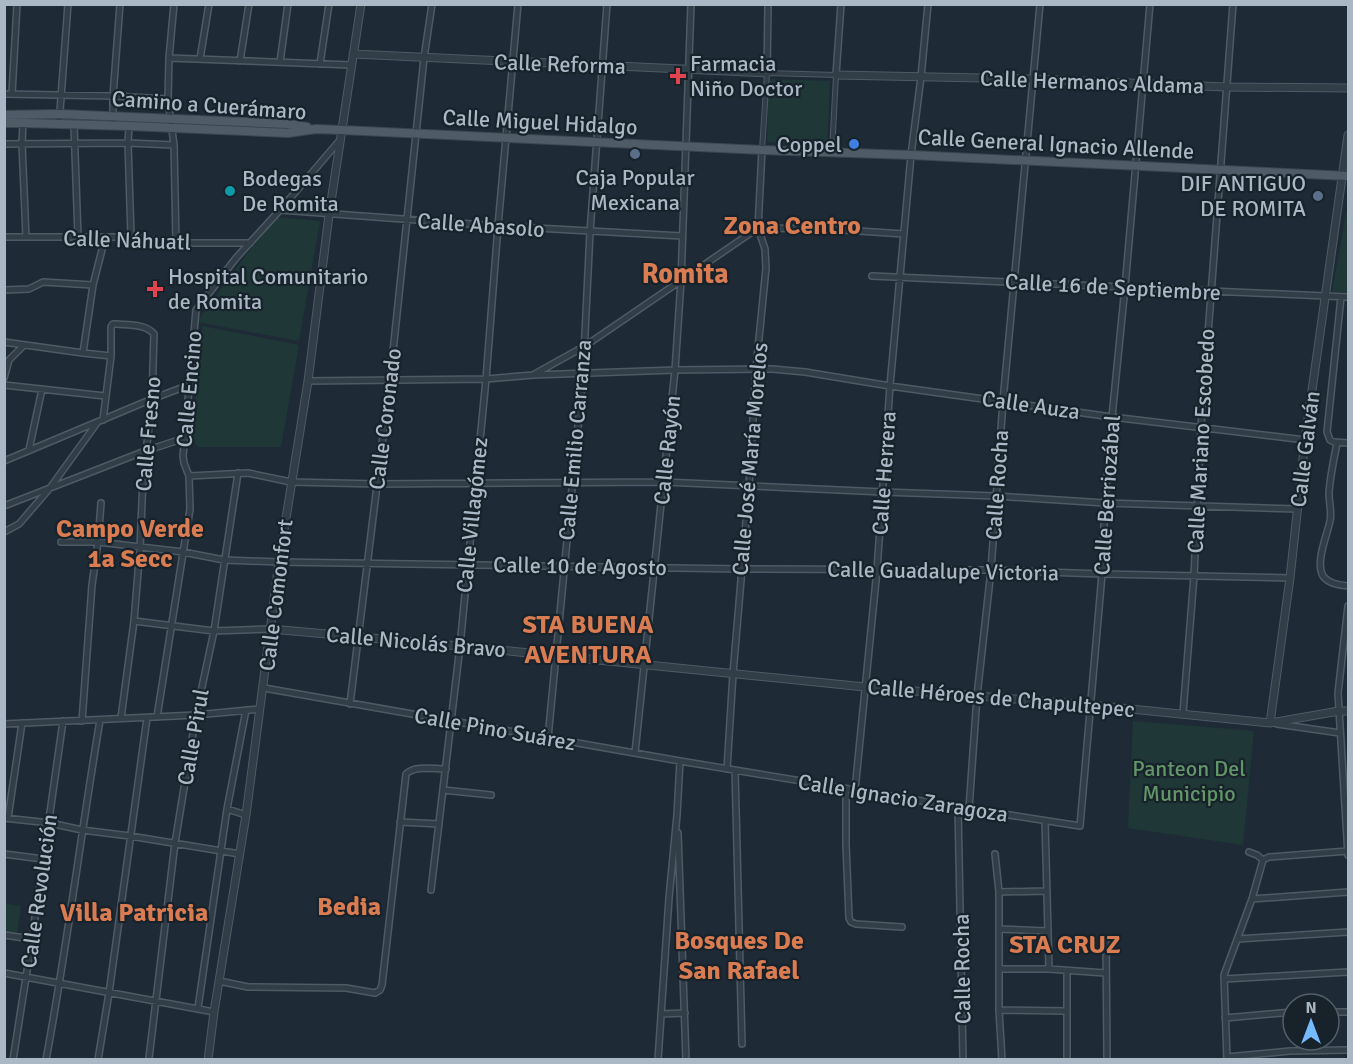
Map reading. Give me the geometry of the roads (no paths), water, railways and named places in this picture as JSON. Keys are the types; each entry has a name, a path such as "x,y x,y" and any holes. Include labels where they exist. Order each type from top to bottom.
{"main road":[{"name":"Camino a Cuerámaro","path":"4,123 23,118 60,114 172,124"},
{"name":"Camino a Cuerámaro","path":"4,115 74,125 288,124 316,129"},
{"name":"Calle Miguel Hidalgo","path":"316,129 762,150"},
{"name":"Calle General Ignacio Allende","path":"762,150 1345,176"}],"street":[{"path":"12,94 17,4"},
{"path":"59,124 68,4"},
{"path":"113,126 120,4"},
{"path":"174,4 168,99 174,145 176,243"},
{"path":"200,59 209,4"},
{"path":"240,61 249,4"},
{"path":"280,63 288,4"},
{"path":"320,64 329,4"},
{"name":"Calle Comonfort","path":"208,1059 246,815 279,562 308,381 329,214 361,4"},
{"name":"Calle Coronado","path":"350,704 390,380 424,58 432,4"},
{"name":"Calle Villagómez","path":"430,890 460,646 486,379 518,4"},
{"name":"Calle Emilio Carranza","path":"548,738 583,374 590,232 607,4"},
{"name":"Calle Rayón","path":"635,753 675,370 681,281 691,4"},
{"path":"762,150 767,73 768,4"},
{"path":"832,152 841,4"},
{"name":"Calle Herrera","path":"855,790 877,570 890,386 911,155 928,4"},
{"name":"Calle Rocha","path":"969,808 977,696 991,570 1003,401 1040,4"},
{"name":"Calle Berriozábal","path":"1080,826 1102,574 1112,417 1150,4"},
{"name":"Calle Mariano Escobedo","path":"1183,713 1194,576 1201,427 1233,4"},
{"name":"Calle Reforma","path":"353,54 767,73"},
{"path":"170,58 351,65"},
{"path":"767,73 837,75"},
{"name":"Calle Hermanos Aldama","path":"837,75 1033,79 1226,87 1348,88"},
{"path":"4,94 168,99"},
{"path":"23,118 26,237"},
{"path":"74,125 78,237"},
{"path":"129,126 131,237"},
{"name":"Calle Galván","path":"1270,723 1290,578 1305,440 1345,176 1348,135"},
{"path":"230,243 236,258 340,140"},
{"path":"4,144 174,145"},
{"name":"Calle José María Morelos","path":"726,769 741,569 750,486 756,369 766,268 765,249 758,228 762,150"},
{"name":"Calle Abasolo","path":"280,210 590,232 682,236"},
{"path":"533,375 585,345 758,228 828,229 904,234"},
{"name":"Calle Náhuatl","path":"4,237 131,237 176,243 250,243"},
{"path":"83,353 93,285 105,238"},
{"name":"Calle Encino","path":"157,717 190,509 189,476 183,456 196,310 236,258"},
{"name":"Calle 16 de Septiembre","path":"872,276 1348,297"},
{"path":"4,290 29,289 43,282 93,285"},
{"path":"1341,297 1327,432 1330,440 1348,443"},
{"name":"Calle Fresno","path":"111,356 111,327 113,324 144,327 151,329 154,334 152,399 145,451 134,621 121,718"},
{"path":"4,342 111,356 101,421 50,488 19,524 4,532"},
{"path":"4,378 9,360 24,345"},
{"name":"Calle Auza","path":"308,381 486,379 533,375 756,369 805,372 1112,417 1305,440"},
{"path":"4,385 105,396"},
{"path":"4,461 189,385"},
{"path":"29,450 42,389"},
{"path":"4,506 145,451 185,438"},
{"path":"1337,442 1329,492 1331,519 1320,566 1323,575 1329,581 1348,586"},
{"path":"189,476 238,473 258,474 291,482 377,484 664,482 996,496 1105,503 1298,509"},
{"name":"Calle Pirul","path":"149,1058 175,843 196,715 214,631 238,473"},
{"path":"82,721 92,585 101,503"},
{"name":"Calle 10 de Agosto","path":"61,542 98,542 183,552 224,560 741,569"},
{"name":"Calle Guadalupe Victoria","path":"741,569 991,570 1290,578"},
{"path":"1348,606 1339,684 1340,733 1346,770 1348,852 1269,857 1263,860 1252,899 1225,970 1224,979 1227,1058 1290,1051 1348,1050"},
{"name":"Calle Nicolás Bravo","path":"134,621 214,631 271,629 359,636 733,674"},
{"name":"Calle Héroes de Chapultepec","path":"733,674 1183,713 1270,723 1348,711"},
{"name":"Calle Pino Suárez","path":"264,688 726,769"},
{"path":"4,724 147,718 260,709"},
{"path":"198,1008 227,809 246,710"},
{"path":"98,1059 147,718"},
{"path":"46,1059 60,983 100,720"},
{"name":"Calle Revolución","path":"12,1059 50,823 63,721"},
{"path":"22,723 6,818 240,854"},
{"path":"1270,723 1340,733"},
{"path":"658,1059 680,761"},
{"path":"219,981 248,987 346,988 375,993 380,990 406,774 410,770 418,769 446,770"},
{"name":"Calle Ignacio Zaragoza","path":"726,769 1080,826"},
{"path":"735,770 742,1044"},
{"path":"846,789 849,918 856,924 902,927"},
{"path":"443,790 492,795"},
{"name":"Calle Rocha","path":"958,807 963,1059"},
{"path":"227,809 246,815"},
{"path":"677,815 686,1059"},
{"path":"1045,820 1049,969"},
{"path":"400,822 439,824"},
{"path":"1249,852 1263,860"},
{"path":"4,854 44,859"},
{"path":"995,854 999,892 1001,1057"},
{"path":"999,892 1047,891"},
{"path":"1252,899 1348,892"},
{"path":"669,898 681,898"},
{"path":"1000,929 1048,931"},
{"path":"1238,939 1348,932"},
{"path":"4,935 32,939"},
{"path":"1106,939 1107,1058"},
{"path":"1000,969 1049,969 1105,973"},
{"path":"1067,971 1067,1059"},
{"path":"1224,979 1348,972"},
{"path":"4,973 214,1012"},
{"path":"999,1010 1066,1011"},
{"path":"661,1014 685,1013"},
{"path":"1225,1018 1281,1013"},
{"path":"4,1059 12,1059"}],"place":[{"name":"Farmacia Niño Doctor","path":"678,76"},
{"name":"Coppel","path":"854,144"},
{"name":"Caja Popular Mexicana","path":"635,154"},
{"name":"Bodegas De Romita","path":"230,191"},
{"name":"DIF ANTIGUO DE ROMITA","path":"1318,196"},
{"name":"Hospital Comunitario de Romita","path":"155,289"}],"district":[{"name":"Zona Centro","path":"792,226"},
{"name":"Romita","path":"685,274"},
{"name":"Campo Verde 1a Secc","path":"130,544"},
{"name":"STA BUENA AVENTURA","path":"588,640"},
{"name":"Bedia","path":"349,907"},
{"name":"Villa Patricia","path":"134,913"},
{"name":"STA CRUZ","path":"1065,945"},
{"name":"Bosques De San Rafael","path":"739,956"}],"park label":[{"name":"Panteon Del Municipio","path":"1189,780"}]}
